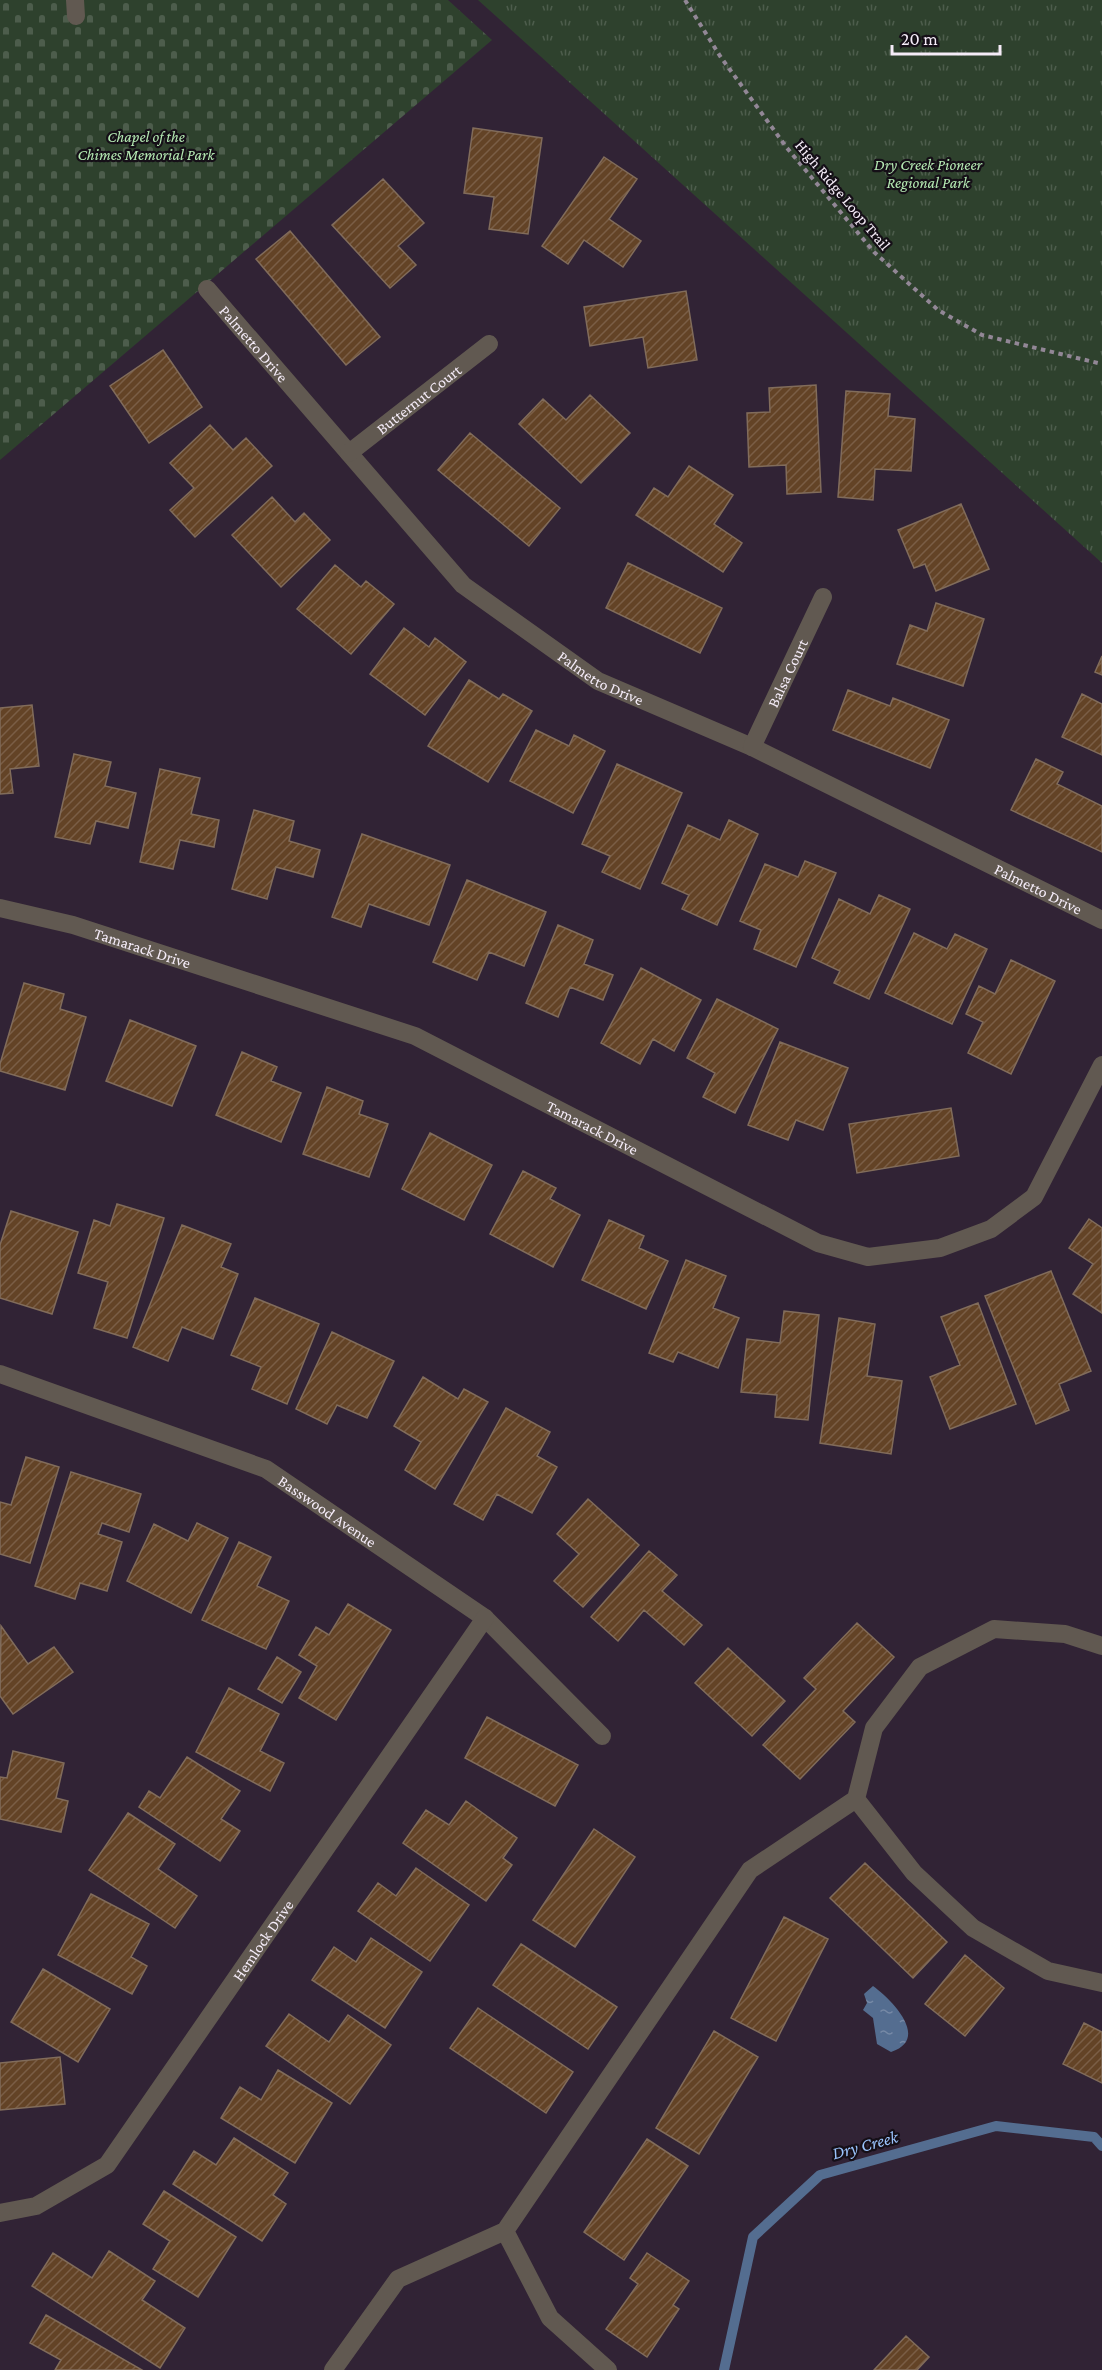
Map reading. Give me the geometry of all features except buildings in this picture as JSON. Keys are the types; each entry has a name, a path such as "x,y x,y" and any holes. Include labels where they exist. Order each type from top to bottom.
{"street":[{"name":"Palmetto Drive","path":"207,289 463,585 598,681 752,747 1102,920"},
{"name":"Butternut Court","path":"349,453 489,344"},
{"name":"Balsa Court","path":"752,747 823,597"},
{"name":"Tamarack Drive","path":"0,908 73,925 415,1036 818,1243 868,1257 940,1248 991,1228 1034,1197 1102,1065"},
{"name":"Basswood Avenue","path":"0,1374 266,1469 485,1618 602,1736"},
{"name":"Hemlock Drive","path":"0,2213 36,2206 107,2165 485,1618"},
{"path":"333,2370 398,2279 505,2231 750,1870 856,1799 874,1728 920,1667 994,1629 1065,1634 1102,1646"},
{"path":"856,1799 914,1873 973,1928 1048,1971 1102,1983"},
{"path":"505,2231 550,2318 608,2370"}],"path":[{"name":"High Ridge Loop Trail","path":"685,0 720,56 787,148 874,252 938,310 982,335 1102,364"}],"green space":[{"name":"Chapel of the Chimes Memorial Park","path":"0,0 448,0 492,40 0,460"},
{"name":"Dry Creek Pioneer Regional Park","path":"478,0 1102,0 1102,563"}],"water":[{"path":"873,1986 897,2009 908,2029 908,2038 902,2046 891,2052 877,2044 873,2018 863,2010 867,2003 864,1994"}],"waterway":[{"name":"Dry Creek","path":"724,2370 753,2237 820,2175 996,2126 1094,2137 1102,2146"}]}
